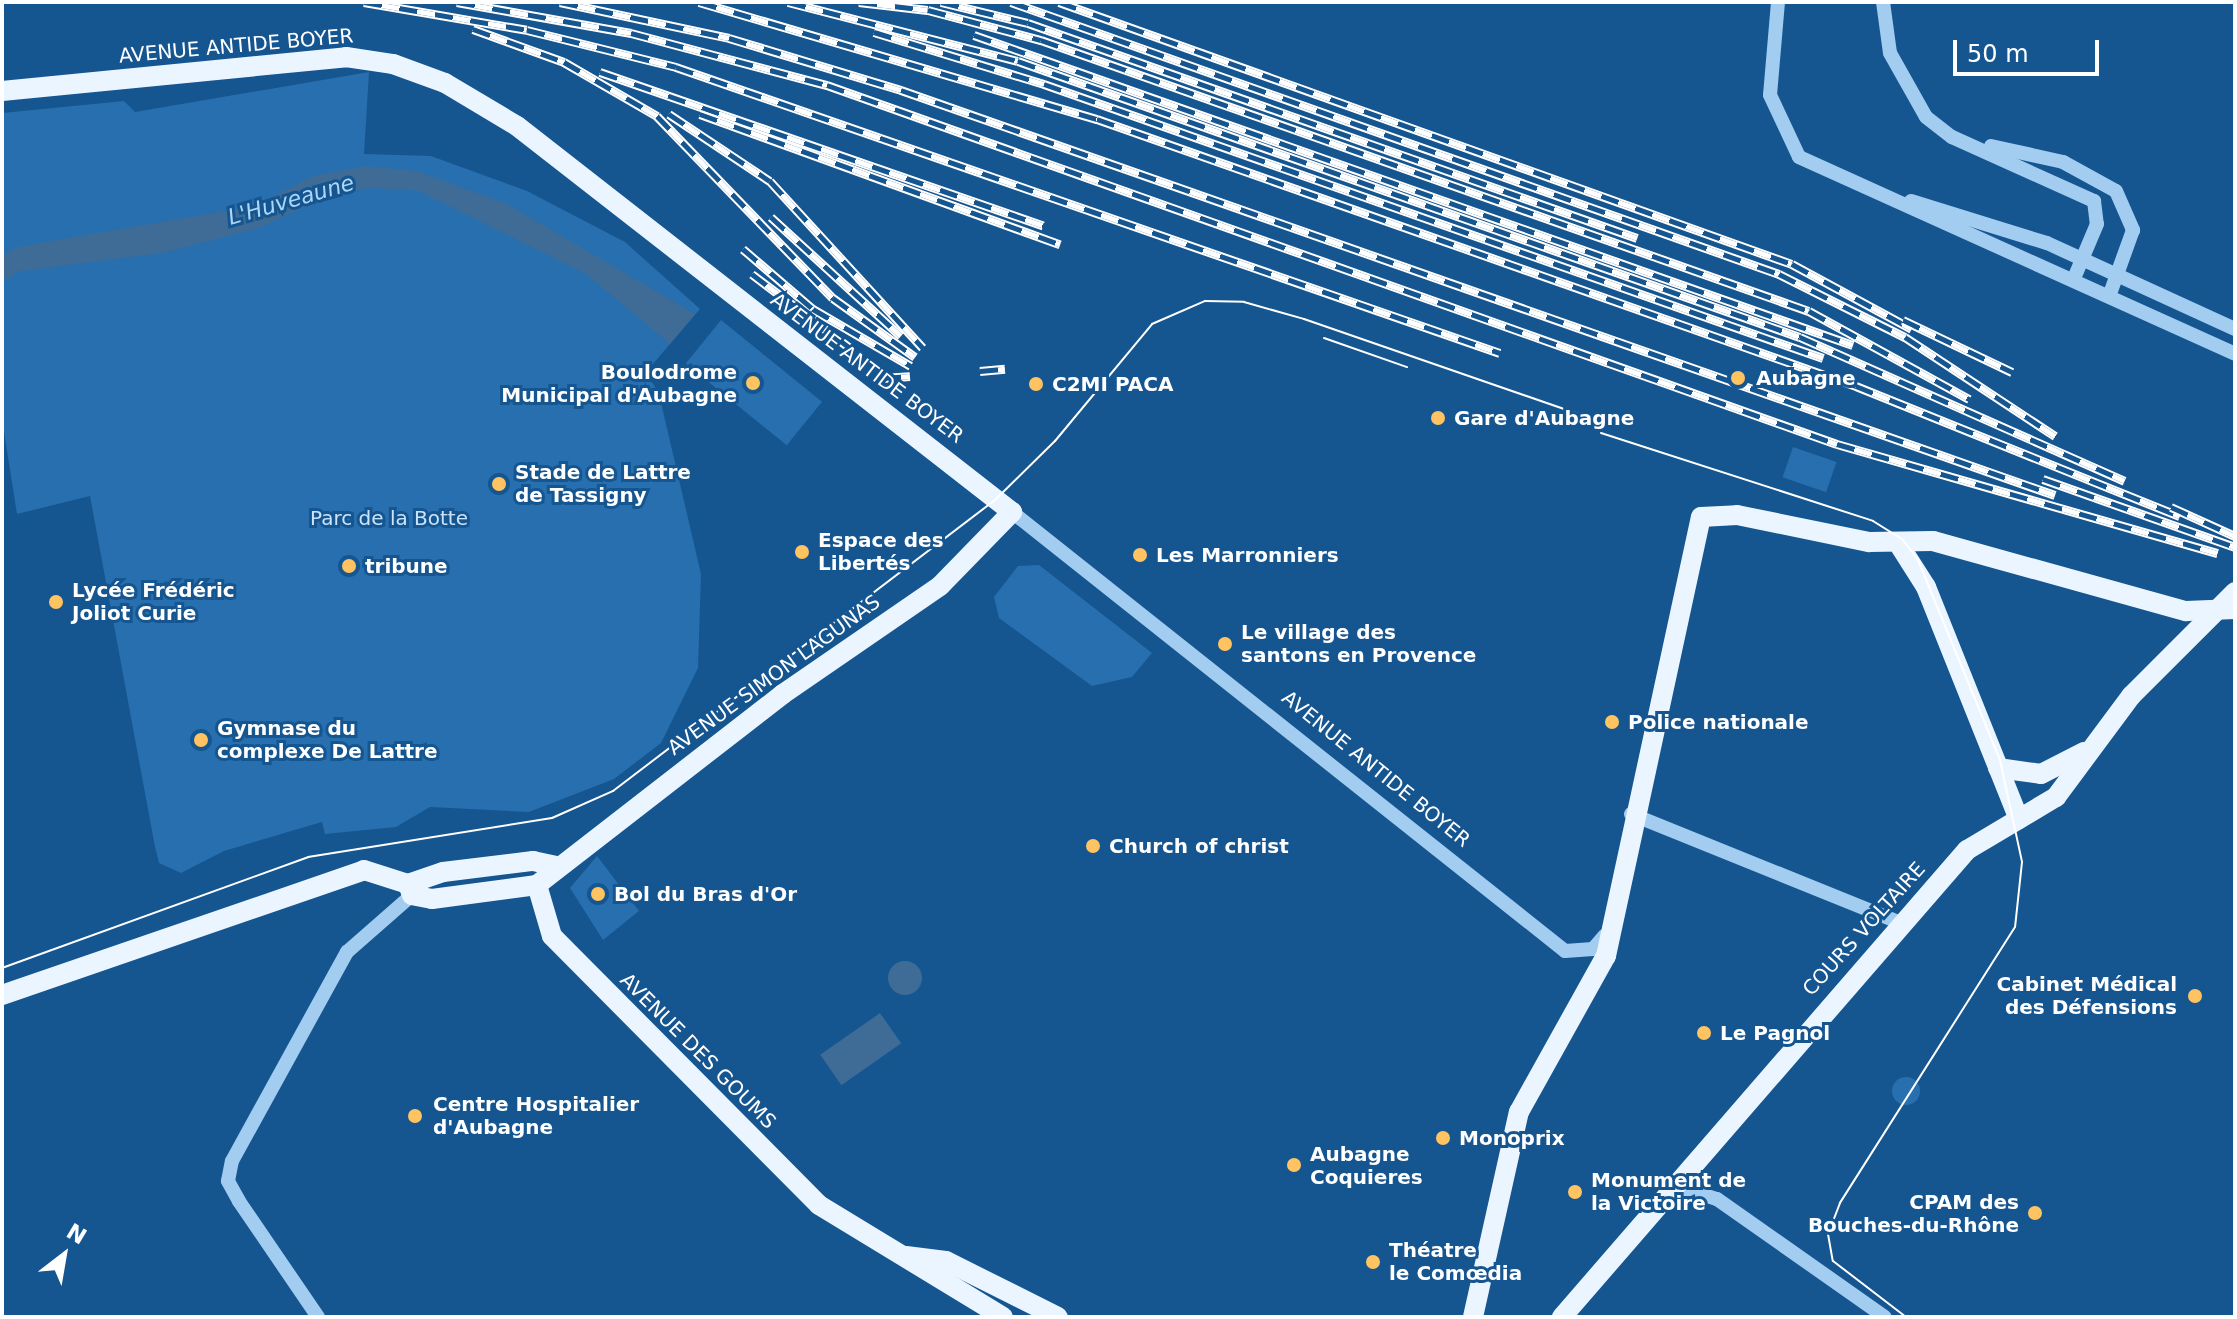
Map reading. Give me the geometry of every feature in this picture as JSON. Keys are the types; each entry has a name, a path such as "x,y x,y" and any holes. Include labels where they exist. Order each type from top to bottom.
{"main road":[{"name":"AVENUE ANTIDE BOYER","path":"2,91 332,58 407,68 517,126 1012,512"},
{"name":"AVENUE SIMON LAGUNAS","path":"537,885 556,866 940,586 1012,512"},
{"path":"1473,1317 1519,1112 1597,982 1631,814 1701,517 1726,514 1898,543 1933,541 2186,611 2232,604"},
{"path":"1898,543 1926,587 2019,819"},
{"path":"1998,768 2041,774 2089,749 2232,604"},
{"name":"COURS VOLTAIRE","path":"1562,1317 1669,1198 1901,923 1967,850 2056,797 2089,749"},
{"path":"410,890 443,872 533,861 556,866"},
{"path":"2,995 364,870 432,899 537,885"},
{"name":"AVENUE DES GOUMS","path":"537,885 552,936 819,1205 855,1232 906,1256"},
{"path":"906,1256 1003,1317"},
{"path":"906,1256 946,1261 1058,1317"}],"street":[{"path":"1778,2 1768,77 1783,134 1799,157 2075,276 2235,354"},
{"path":"1883,2 1902,85 1952,137 2094,201 2097,224 2075,276"},
{"path":"1952,137 2063,162 2116,191 2133,230 2110,294"},
{"path":"1887,197 1947,208 2083,257 2235,329"},
{"name":"AVENUE ANTIDE BOYER","path":"1012,512 1565,951 1593,949 1605,935"},
{"path":"1631,814 1901,923"},
{"path":"318,1317 239,1201 228,1181 232,1161 347,952 410,890"},
{"path":"1669,1198 1695,1192 1717,1199 1885,1317"}],"green space":[{"name":"Parc de la Botte","path":"369,72 364,154 431,156 527,191 625,242 700,309 646,372 659,394 701,574 698,668 661,743 614,779 529,812 430,807 396,827 325,834 322,822 224,851 181,873 159,863 155,847 90,496 17,514 2,419 2,113 124,101 135,112"},
{"name":"Boulodrome Municipal d'Aubagne","path":"721,320 822,402 787,445 686,364"},
{"path":"1793,447 1836,462 1826,492 1783,477"},
{"path":"1039,565 1152,653 1132,677 1092,686 999,618 994,597 1018,566"},
{"name":"Bol du Bras d'Or","path":"597,856 639,911 603,940 570,888"},
{"path":"1906,1077 1916,1081 1920,1091 1916,1101 1906,1105 1896,1101 1892,1091 1896,1081"}],"water":[{"name":"L'Huveaune","path":"365,166 416,171 505,203 695,314 670,344 586,274 417,190 367,188 324,198 262,227 163,253 20,271 2,281 2,256 17,247 254,206 313,176"},
{"path":"905,961 917,966 922,978 917,990 905,995 893,990 888,978 893,966"},
{"path":"880,1013 901,1043 841,1085 820,1055"}],"tram line":[{"path":"2,968 308,857 552,818 613,791 996,499 1055,441 1152,324 1205,301 1244,302 1304,319 1604,423"},
{"path":"1324,338 1407,367"},
{"path":"1601,433 1873,521 1903,540 1918,560 2000,760 2022,862 2015,927 1840,1203 1828,1234 1833,1261 1906,1317"}],"railway":[{"path":"364,2 527,30 676,67 1500,353"},
{"path":"457,2 631,33 827,85 1837,444 2218,553"},
{"path":"560,2 729,38 901,90 2055,495"},
{"path":"699,2 1097,119 1856,386 2180,516"},
{"path":"788,2 1018,61 1800,337 2125,481"},
{"path":"859,2 928,10 1041,40 1809,311 1969,399"},
{"path":"941,2 1028,23 1637,238"},
{"path":"1011,2 1779,274 1905,337 2055,436"},
{"path":"1059,2 1792,264 1912,329"},
{"path":"473,29 564,62 657,116 833,298 915,357"},
{"path":"874,32 1044,84 1823,358"},
{"path":"974,35 1853,345"},
{"path":"600,72 1043,225"},
{"path":"669,114 770,181 923,348"},
{"path":"700,114 1060,244"},
{"path":"771,217 901,336"},
{"path":"743,249 813,309 911,366"},
{"path":"752,274 854,351"},
{"path":"1903,320 2012,372"},
{"path":"980,371 1005,369"},
{"path":"883,378 910,376"},
{"path":"2043,479 2235,547"},
{"path":"2171,507 2235,536"}],"place":[{"name":"Aubagne","path":"1738,378"},
{"name":"Boulodrome Municipal d'Aubagne","path":"753,383"},
{"name":"C2MI PACA","path":"1036,384"},
{"name":"Gare d'Aubagne","path":"1438,418"},
{"name":"Stade de Lattre de Tassigny","path":"499,484"},
{"name":"Espace des Libertés","path":"802,552"},
{"name":"Les Marronniers","path":"1140,555"},
{"name":"tribune","path":"349,566"},
{"name":"Lycée Frédéric Joliot Curie","path":"56,602"},
{"name":"Le village des santons en Provence","path":"1225,644"},
{"name":"Police nationale","path":"1612,722"},
{"name":"Gymnase du complexe De Lattre","path":"201,740"},
{"name":"Church of christ","path":"1093,846"},
{"name":"Bol du Bras d'Or","path":"598,894"},
{"name":"Cabinet Médical des Défensions","path":"2195,996"},
{"name":"Le Pagnol","path":"1704,1033"},
{"name":"Centre Hospitalier d'Aubagne","path":"415,1116"},
{"name":"Monoprix","path":"1443,1138"},
{"name":"Aubagne Coquieres","path":"1294,1165"},
{"name":"Monument de la Victoire","path":"1575,1192"},
{"name":"CPAM des Bouches-du-Rhône","path":"2035,1213"},
{"name":"Théatre le Comœdia","path":"1373,1262"}]}
